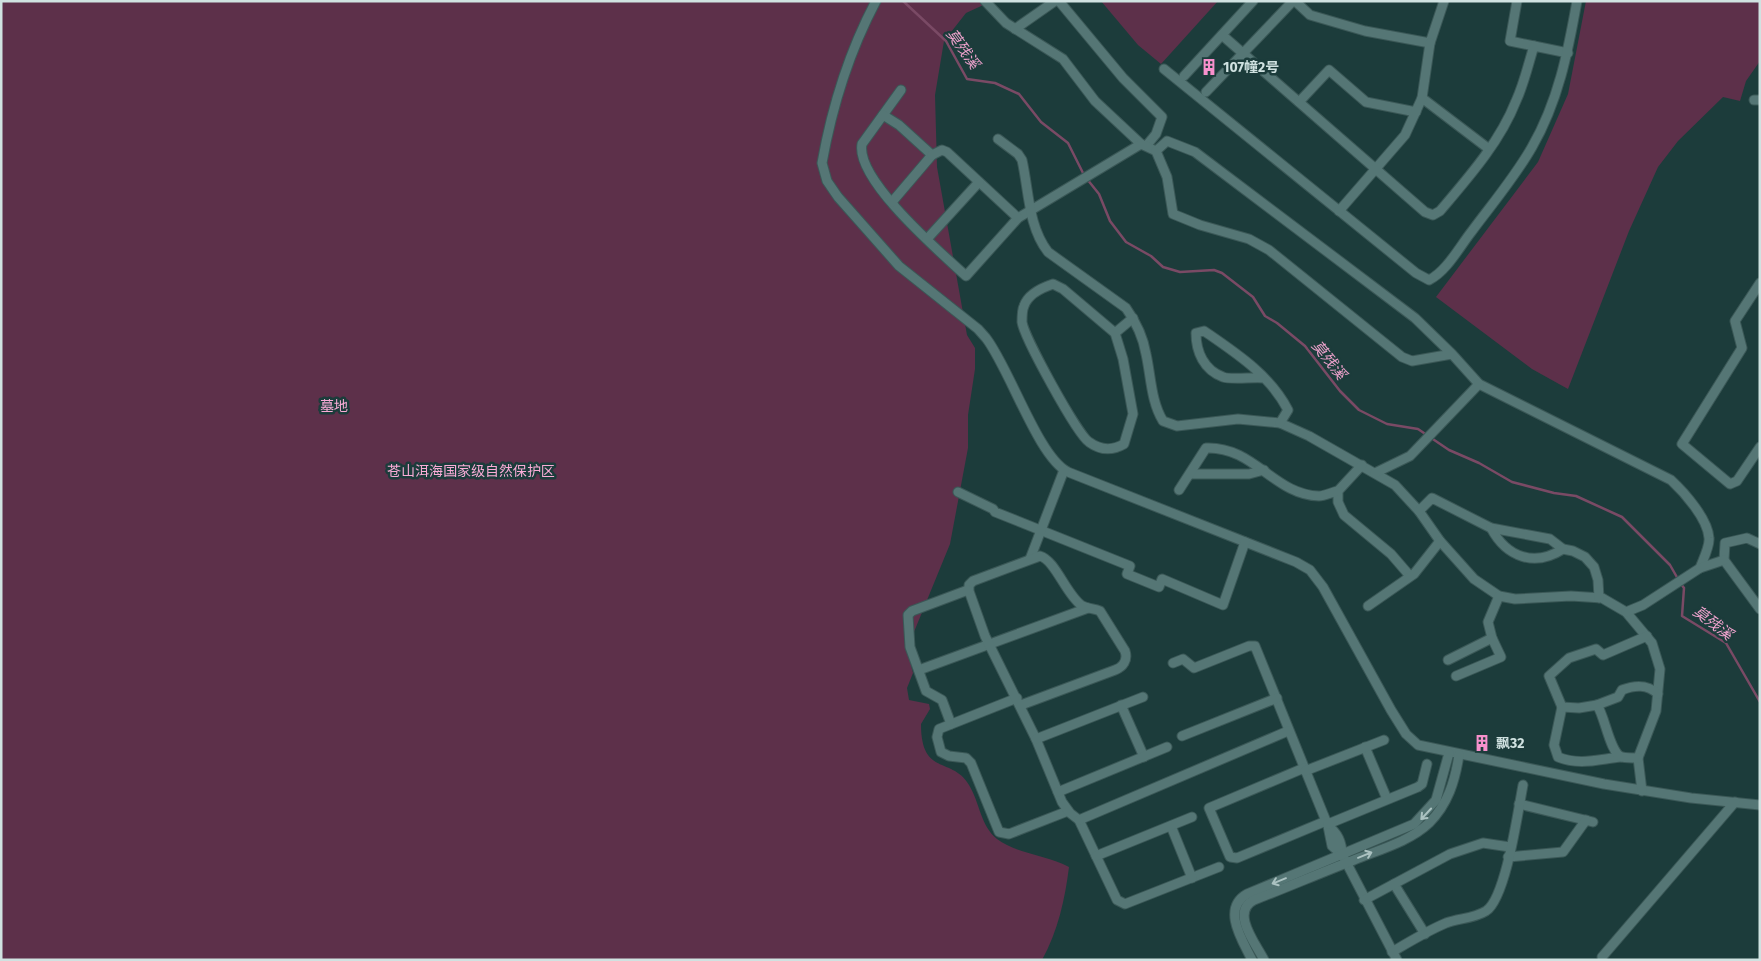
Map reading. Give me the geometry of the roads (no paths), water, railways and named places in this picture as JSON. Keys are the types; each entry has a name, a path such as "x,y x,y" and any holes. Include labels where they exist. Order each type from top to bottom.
{"street":[{"path":"985,1 1006,23 1064,59 1095,101 1144,144 1156,151 1165,171 1173,214 1200,225 1250,239 1269,250 1402,357 1412,361 1452,354"},
{"path":"1015,28 1055,1"},
{"path":"901,90 862,144 862,152 875,184 927,239 966,276 1018,218 1144,144 1156,134 1162,116 1122,78 1059,1"},
{"path":"1184,76 1253,1"},
{"path":"1206,92 1294,1 1310,15 1365,31 1430,42"},
{"path":"1338,211 1405,135 1422,98 1430,42 1444,1"},
{"path":"1517,1 1510,41 1568,53"},
{"path":"1164,69 1424,280 1434,278 1501,192 1532,148 1544,124 1568,53 1576,1"},
{"path":"875,2 859,35 839,92 822,163 824,174 847,208 899,266 986,338 1051,457 1064,470 1296,562 1310,570 1323,587 1406,734 1418,745 1449,753 1642,790 1760,805"},
{"path":"1222,35 1425,212 1433,214 1440,211 1488,149 1516,102 1534,46"},
{"path":"1299,102 1329,70 1366,102 1416,112"},
{"path":"1422,98 1488,149"},
{"path":"883,115 899,125 932,155"},
{"path":"1156,134 1167,141 1195,152 1239,183 1415,318 1452,354 1479,384 1671,480 1685,493 1699,514 1709,538 1700,568"},
{"path":"998,139 1018,154 1022,160 1031,211 1038,236 1048,252 1126,308 1133,318 1143,339 1156,405 1163,421 1177,426 1238,419 1280,423 1395,485 1419,511 1440,541 1474,579 1499,596 1515,600 1571,596 1599,598 1626,612 1647,636 1657,654 1660,669 1656,711 1638,758 1642,790"},
{"path":"1156,151 1167,141"},
{"path":"892,202 932,155 942,150 947,152 1018,218"},
{"path":"927,239 979,182"},
{"path":"1760,283 1735,321 1742,348 1682,444 1730,484 1737,481 1760,447"},
{"path":"1052,284 1063,289 1115,333 1123,359 1132,414 1124,444 1116,449 1102,449 1088,441 1072,418 1029,341 1022,322 1024,306 1037,289 1052,284"},
{"path":"1115,333 1133,318"},
{"path":"1263,378 1224,378 1206,366 1196,347 1196,333 1204,331 1247,361 1281,396 1288,410 1280,423"},
{"path":"1375,473 1410,456 1479,384"},
{"path":"1179,490 1206,448 1222,447 1253,461 1286,487 1319,496 1338,491 1362,466"},
{"path":"1030,559 1064,470"},
{"path":"1191,474 1249,474 1264,470"},
{"path":"1338,491 1338,502 1344,515 1390,554 1410,576"},
{"path":"958,492 993,509 995,512 1130,566 1127,574 1159,587 1162,579 1223,605 1245,542"},
{"path":"1419,511 1432,498 1492,528 1543,537 1563,549 1573,551 1585,557 1594,567 1598,580 1599,598"},
{"path":"1492,528 1497,538 1508,550 1516,554 1544,559 1563,549"},
{"path":"1709,538 1725,543 1747,538 1760,544"},
{"path":"1368,606 1410,576 1440,541"},
{"path":"1725,543 1724,560 1760,609"},
{"path":"1068,811 1009,834 1000,832 970,760 964,757 949,756 941,752 938,742 937,732 951,724 1019,702 1115,670 1124,663 1125,652 1100,611 1080,604 1057,576 1048,559 1040,556 973,581 969,585 968,590 990,645 1019,702 1058,792 1068,811 1079,820 1117,900 1123,904 1220,867"},
{"path":"1626,612 1643,605 1700,568 1724,560"},
{"path":"951,724 942,700 926,691 909,639 909,612 968,590"},
{"path":"1456,676 1501,657 1492,638 1488,622 1499,596"},
{"path":"919,670 1088,608"},
{"path":"1638,758 1621,757 1598,762 1567,761 1558,757 1554,744 1562,707 1549,676 1569,658 1596,650 1603,654 1647,636"},
{"path":"1448,660 1492,638"},
{"path":"1173,663 1183,659 1194,668 1249,646 1255,646 1327,824 1334,830 1340,840 1344,859 1394,956 1425,934 1445,924 1472,918 1488,910 1499,894 1523,785"},
{"path":"1562,707 1579,708 1597,704 1618,697 1622,690 1634,685 1650,686 1658,694"},
{"path":"1036,739 1143,697"},
{"path":"1182,736 1277,698"},
{"path":"1597,704 1615,753 1621,757"},
{"path":"1121,705 1144,757"},
{"path":"1079,820 1288,731"},
{"path":"1384,740 1209,808 1230,856 1237,858 1327,824 1422,784 1427,764"},
{"path":"1058,792 1167,747"},
{"path":"1365,747 1387,799"},
{"path":"1264,960 1245,922 1244,912 1246,905 1414,824 1432,807 1439,792 1449,753"},
{"path":"1252,960 1235,918 1235,907 1239,899 1247,894 1404,839 1421,830 1434,817 1449,796 1460,755"},
{"path":"1439,792 1449,796"},
{"path":"1602,957 1735,802"},
{"path":"1508,857 1563,852 1590,821 1519,804"},
{"path":"1096,856 1192,817"},
{"path":"1171,826 1192,878"},
{"path":"1364,900 1450,854 1483,843 1510,847"},
{"path":"1394,884 1425,934"}],"waterway":[{"name":"莫残溪","path":"903,1 946,41 967,79 995,83 1019,94 1041,122 1068,143 1084,175"},
{"name":"莫残溪","path":"1087,179 1099,194 1110,221 1126,242 1151,256 1163,267 1180,272 1214,270 1222,273 1253,297 1265,316 1277,323 1305,346 1340,391 1359,410 1387,424 1418,429 1449,450 1479,463 1512,482 1554,493 1576,496 1622,517 1670,565 1678,579"},
{"name":"莫残溪","path":"1681,584 1684,588 1682,616 1726,643 1760,702"}],"place":[{"name":"107幢2号","path":"1209,67"},
{"name":"飘32","path":"1482,743"}],"park label":[{"name":"墓地","path":"334,406"},
{"name":"苍山洱海国家级自然保护区","path":"471,471"}]}
